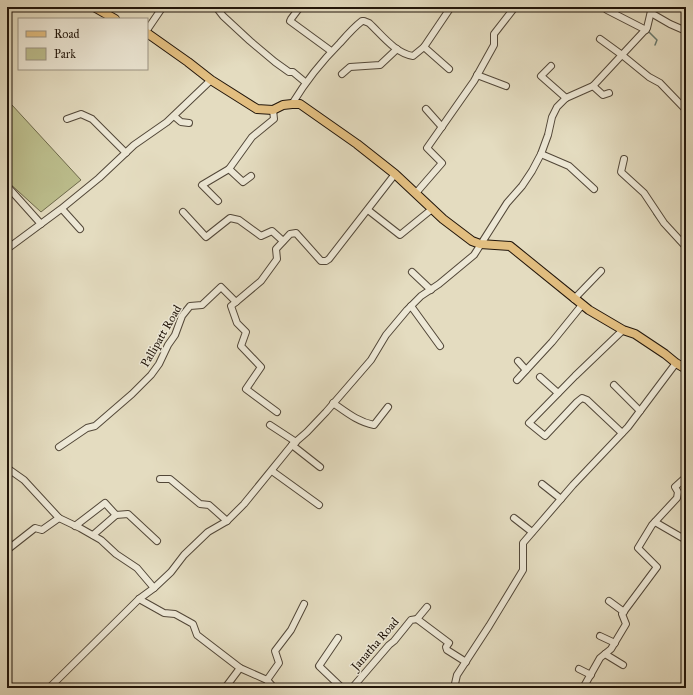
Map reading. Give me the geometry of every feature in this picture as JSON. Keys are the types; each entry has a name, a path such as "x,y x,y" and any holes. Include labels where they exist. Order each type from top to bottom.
{"main road":[{"path":"94,7 108,10 114,18"},
{"path":"148,33 211,80 257,108 273,110 292,104 300,104 357,144 395,174 432,209 472,241 480,244 510,246 582,305 623,330 635,334 686,369"}],"street":[{"path":"216,7 223,16 250,41 289,72 293,72 305,82"},
{"path":"300,7 290,21 331,51"},
{"path":"292,104 305,82 331,51 360,23 364,21 369,23 396,49 406,55 413,56 424,47 451,7"},
{"path":"416,193 442,163 427,148 477,75 494,45 494,34 515,7"},
{"path":"148,30 162,8"},
{"path":"607,10 646,30"},
{"path":"50,688 139,599 154,588 171,572 184,555 208,532 227,521 244,504 294,444 307,432 371,360 386,335 420,296 431,290 474,255 507,203 525,181 541,154 552,116 557,106 566,98 593,86 646,30 652,10 670,24 686,31"},
{"path":"600,39 622,54 649,77 660,83 686,110"},
{"path":"424,47 449,69"},
{"path":"342,74 350,67 380,65 396,49"},
{"path":"551,66 542,76 566,98"},
{"path":"477,75 506,86"},
{"path":"7,249 62,209 99,178 134,145 174,116 211,80"},
{"path":"593,86 603,95 609,93"},
{"path":"426,109 442,127"},
{"path":"218,201 202,185 229,169 252,137 274,119 273,110"},
{"path":"67,120 81,114 92,119 126,153"},
{"path":"174,116 181,122 189,123"},
{"path":"541,154 570,166 594,189"},
{"path":"624,159 621,172 644,193 664,223 686,247"},
{"path":"229,169 243,182 251,176"},
{"path":"277,412 246,389 261,367 241,346 246,332 237,323 231,306 261,281 277,258 276,249 290,234 296,233 322,261 326,261 368,210 395,174"},
{"path":"7,186 41,224"},
{"path":"62,209 80,229"},
{"path":"368,210 400,235 432,209"},
{"path":"184,212 206,237 230,218 239,220 261,236 272,231 283,241"},
{"path":"574,299 601,271"},
{"path":"412,272 431,290"},
{"name":"Pallipatt Road","path":"59,448 87,428 95,426 132,394 151,375 175,336 182,316 190,306 202,305 220,287 236,302"},
{"path":"517,380 552,342 582,305"},
{"path":"411,306 440,346"},
{"path":"622,434 587,400 582,398 545,436 529,423 623,330"},
{"path":"518,361 526,370"},
{"path":"454,688 457,675 523,570 523,543 561,499 622,434 676,363"},
{"path":"540,377 558,393"},
{"path":"614,385 640,411"},
{"path":"333,403 355,418 374,425 388,407"},
{"path":"270,425 320,467"},
{"path":"7,468 24,480 59,518 93,534 116,554 137,568 154,588"},
{"path":"272,471 318,505"},
{"path":"583,688 600,658 611,649 626,624 622,614 657,567 638,548 643,538 655,522 677,498 678,492 676,487 686,477"},
{"path":"160,479 170,479 200,504 209,505 227,521"},
{"path":"542,484 561,499"},
{"path":"75,526 105,503 116,515"},
{"path":"93,534 116,515 128,514 157,540"},
{"path":"7,550 35,528 42,530 59,518"},
{"path":"514,518 532,532"},
{"path":"655,522 686,540"},
{"path":"139,599 164,613 175,614 193,624 197,635 240,668 267,680 274,688"},
{"path":"608,601 624,612"},
{"path":"267,680 279,663 275,651 291,630 304,604"},
{"path":"417,619 427,607"},
{"name":"Janatha Road","path":"352,688 411,620 417,619 450,643 446,647 447,650 466,662"},
{"path":"600,636 615,643"},
{"path":"338,638 319,666 342,688"},
{"path":"605,654 623,665"},
{"path":"375,662 381,666"},
{"path":"225,688 240,668"},
{"path":"579,668 591,675"}],"green space":[{"path":"12,105 81,180 41,212 7,181 7,111"}],"waterway":[{"path":"648,31 657,40 655,45"},
{"path":"654,214 660,222"}]}
